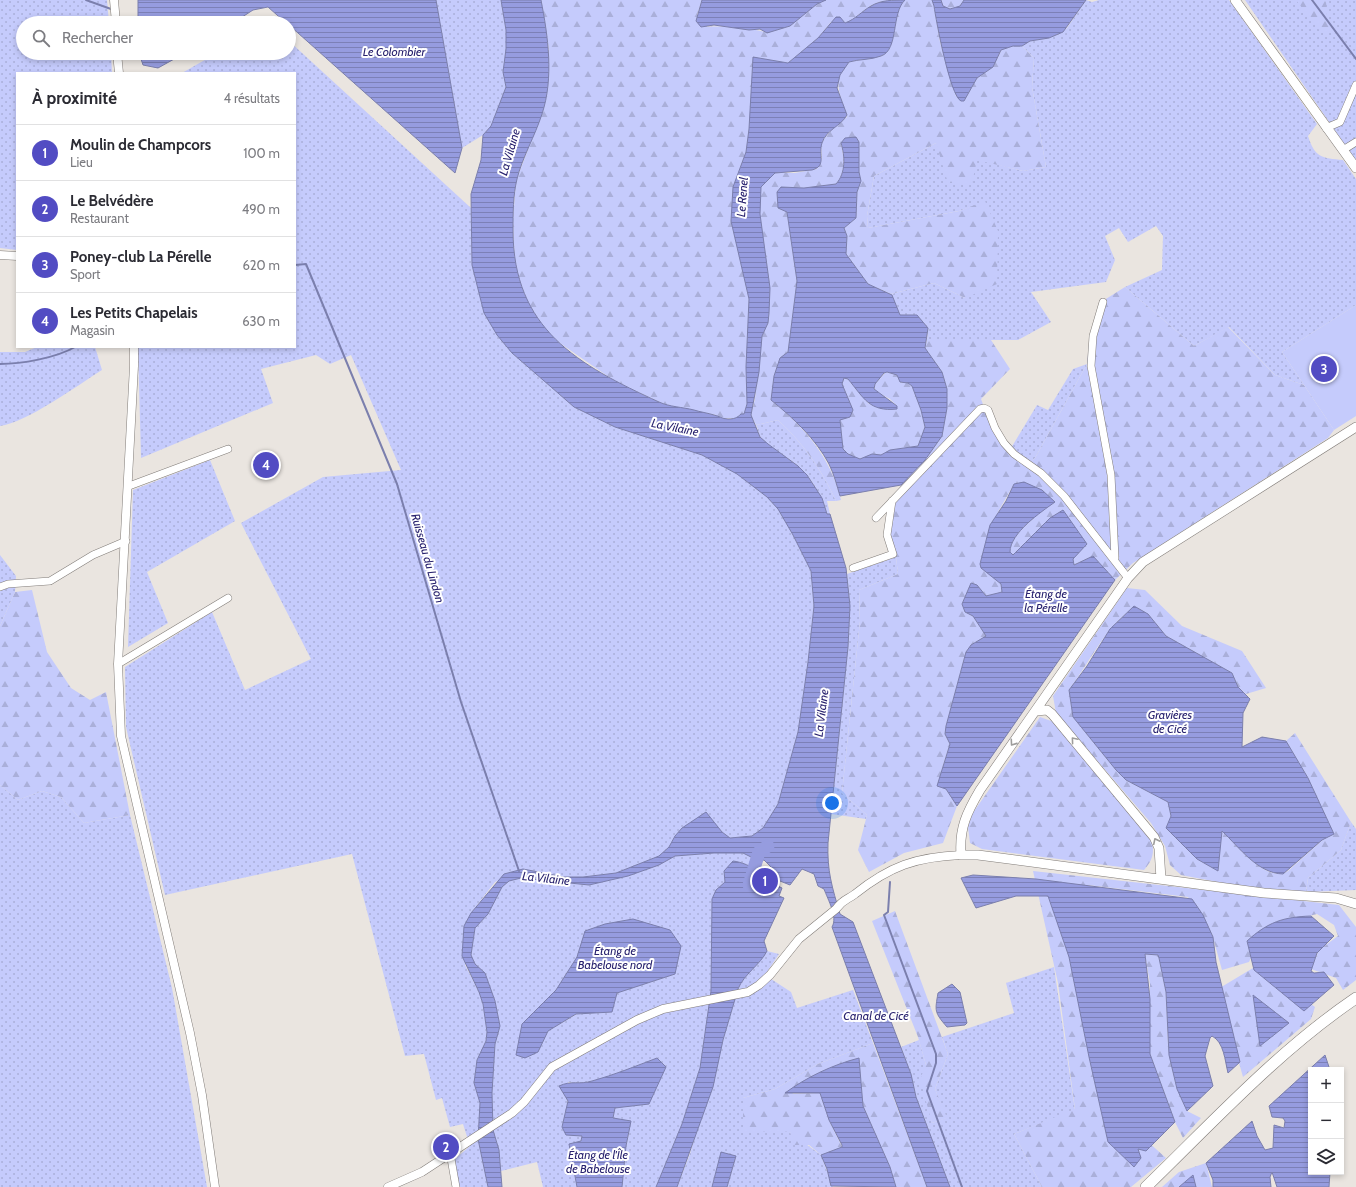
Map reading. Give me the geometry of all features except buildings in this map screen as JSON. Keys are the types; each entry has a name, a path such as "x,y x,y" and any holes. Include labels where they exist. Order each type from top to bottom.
{"main road":[{"path":"1235,0 1356,168"},
{"path":"1356,427 1160,550 1143,562 1128,578 1050,691 1042,700 971,805 962,825 961,855 978,854 1264,893 1336,898 1356,904"},
{"path":"1050,691 1052,714"},
{"path":"1036,711 1047,710 1052,714 1154,837 1160,848 1161,879"},
{"path":"1146,1187 1276,1061 1325,1020 1356,998"}],"street":[{"path":"114,0 115,16"},
{"path":"118,60 119,72"},
{"path":"1326,128 1340,122 1356,85"},
{"path":"1343,150 1355,142"},
{"path":"0,254 16,256"},
{"path":"1104,302 1093,336 1091,366 1111,475 1114,558"},
{"path":"134,348 129,486 118,664 121,736 190,1033 202,1095 215,1187"},
{"path":"876,518 980,410 984,408 988,410 995,428 1014,454 1041,473 1064,496 1114,558 1128,578"},
{"path":"129,486 228,449"},
{"path":"852,568 893,554 887,535 892,501"},
{"path":"0,587 8,584 50,581 93,555 126,541"},
{"path":"118,664 228,598"},
{"path":"388,1187 422,1172 518,1108 552,1067 637,1020 676,1006 748,992 770,975 791,947 818,922 836,909 845,898 853,895 884,873 926,857 961,855"},
{"path":"450,1153 456,1187"}],"green space":[{"path":"0,0 107,0 108,16 16,16 16,60 111,60 112,72 16,72 16,250 0,248"},
{"path":"436,0 501,0 506,30 506,49 503,72 506,87 491,126 483,135 462,148"},
{"path":"541,0 702,0 697,15 707,27 737,28 767,33 790,26 817,4 826,0 896,0 879,2 870,6 852,20 845,23 831,22 818,38 788,63 771,61 752,63 753,92 746,152 736,179 744,274 749,299 746,367 747,404 744,414 741,414 736,418 718,418 716,415 666,405 616,382 554,339 540,323 526,299 515,266 513,220 516,181 542,113 546,93 549,50"},
{"path":"905,0 932,0 940,42 956,96 964,101 977,78 993,67 1002,49 1013,46 1022,46 1034,58 1032,87 1046,167 1023,171 977,160 972,183 948,183 936,143 874,176 867,216 868,228 959,211 985,201 998,231 997,284 965,298 934,283 891,294 868,284 846,254 847,236 844,228 856,218 857,192 861,181 859,172 859,142 856,137 841,143 843,170 836,184 804,188 781,187 777,192 778,208 787,212 797,281 788,352 780,358 774,376 771,400 805,432 815,444 836,484 841,500 836,501 825,478 796,438 778,420 756,425 751,415 755,399 762,336 768,323 770,288 759,214 760,191 761,187 775,173 795,173 817,169 822,158 821,145 824,139 834,127 847,117 840,95 838,80 843,67 849,62 882,56 891,44 897,13"},
{"path":"941,0 964,0 960,6 950,9 943,6"},
{"path":"1086,0 1092,2 1099,0 1229,0 1317,124 1308,136 1313,149 1320,156 1343,160 1356,179 1356,305 1282,352 1304,385 1275,375 1229,327 1194,346 1125,287 1162,270 1163,236 1156,226 1128,242 1119,228 1105,236 1115,260 1106,282 1031,292 1051,322 1018,340 927,340 928,328 917,315 900,315 891,294 934,283 965,298 985,202 959,211 868,228 867,216 874,176 936,143 977,159 1023,171 1046,167 1032,87 1034,58 1022,46 1030,41 1049,38 1059,34 1067,28"},
{"path":"1245,0 1356,0 1356,161"},
{"path":"1296,0 1326,0 1327,17 1339,34 1320,31"},
{"path":"296,47 471,208 472,265 512,353 574,407 615,427 702,455 737,474 767,497 778,509 811,571 814,606 798,732 778,804 763,828 752,836 730,838 715,824 691,823 682,828 675,836 669,847 659,856 616,873 583,877 564,877 523,869 495,882 471,913 465,965 479,992 483,1004 487,1032 486,1041 477,1060 474,1083 480,1103 478,1139 488,1187 457,1187 455,1159 470,1146 463,1124 450,1127 442,1098 436,1100 424,1054 405,1056 352,854 165,895 126,727 125,667 212,612 245,690 311,659 241,523 323,477 401,470 351,355 330,364 316,355 261,369 273,403 141,458 138,348 296,348 296,72 184,72 205,60 296,60"},
{"path":"1125,287 1194,346 1228,327 1275,375 1304,385 1334,430 1328,438 1133,563 1115,580 1093,556 1073,565 1073,559 1050,518 1013,555 1010,552 1012,542 1034,518 1014,484 998,512 980,566 1001,584 1002,592 986,596 977,585 971,583 962,604 965,612 973,616 986,636 971,645 966,652 946,726 945,734 950,744 942,770 942,776 946,788 957,806 943,843 904,853 869,872 858,850 867,815 842,793 860,621 859,590 898,574 896,557 890,534 896,500 901,485 925,460 942,436 947,408 947,389 942,372 925,348 927,340 991,340 1010,369 981,399 992,428 1008,453 1027,465 1035,458 1087,364 1090,334 1101,302"},
{"path":"1356,305 1356,416 1334,430 1282,352"},
{"path":"35,348 95,348 102,370 37,411 24,418 0,426 0,352 25,352"},
{"path":"1087,364 1035,458 1027,465 1008,453 1037,405 1048,410 1073,369"},
{"path":"886,372 897,375 901,383 908,383 912,386 921,410 925,427 918,446 891,450 881,455 873,454 860,459 848,454 843,449 840,420 850,417 853,410 842,384 844,378 848,379 869,404 897,406 890,399 875,391 875,384"},
{"path":"778,420 796,438 825,478 836,501 827,501 830,514 827,514 822,500 807,475 793,461 767,445 760,436 756,425"},
{"path":"210,460 235,521 147,572 168,623 128,647 133,490"},
{"path":"0,555 16,576 15,592 0,626"},
{"path":"896,557 898,574 859,590 860,621 842,793 867,815 866,819 831,814 848,647 850,606 847,574"},
{"path":"1127,588 1145,590 1182,626 1242,651 1266,688 1246,694 1238,687 1232,673 1166,636 1148,614 1128,612 1104,638 1069,690 1073,717 1116,770 1126,780 1168,802 1171,816 1167,828 1197,859 1218,871 1222,830 1252,861 1262,868 1280,874 1288,871 1327,836 1316,797 1308,778 1286,741 1295,733 1351,822 1341,850 1308,878 1306,892 1244,887 1181,875 1170,865 1165,846 1151,823 1056,713 1053,696"},
{"path":"32,590 47,652 71,688 90,700 106,692 130,815 84,823 61,797 42,791 18,800 0,785 0,626 15,592"},
{"path":"1040,717 1054,722 1151,838 1153,852 1149,863 1144,870 982,849 970,843 968,827 972,814"},
{"path":"0,785 18,800 42,791 61,797 84,823 130,815 172,988 207,1187 0,1187"},
{"path":"1351,822 1356,829 1356,890 1306,892 1308,878 1341,850"},
{"path":"714,853 743,853 754,858 750,867 740,862 724,871 725,882 716,890 711,991 700,1068 682,1124 656,1187 622,1187 626,1146 629,1133 613,1118 615,1108 657,1058 602,1079 579,1083 568,1082 567,1110 563,1127 567,1135 582,1135 581,1141 569,1145 577,1187 543,1187 537,1162 501,1171 499,1150 493,1130 492,1093 495,1044 500,1026 495,1001 485,973 475,964 471,955 475,928 488,914 502,887 509,881 521,878 589,885 659,865 675,856","holes":["586,931 675,974 617,993 611,1012 577,1014 548,1031 522,1024 556,990 577,957"]},
{"path":"1033,871 1339,905 1356,927 1356,980 1343,990 1336,978 1311,969 1319,950 1338,936 1334,925 1317,914 1265,927 1249,962 1222,970 1212,934 1188,897 1088,885 1091,936 1127,1123 1166,1158 1131,1187 1042,1187 1014,1134 1075,1109 1058,983"},
{"path":"895,911 948,1054 935,1089 947,1118 932,1123 920,1079 926,1065 918,1037 872,921"},
{"path":"767,951 779,954 765,975 791,992 797,1008 853,990 873,1043 818,1064 775,1089 743,1098 821,1155 833,1187 727,1187 736,1157 721,1153 712,1187 677,1187 690,1154 738,989 744,979"},
{"path":"1145,954 1158,955 1159,958 1166,992 1168,1045 1175,1081 1187,1111 1201,1118 1183,1138 1175,1122 1150,1054 1150,984"},
{"path":"1258,965 1315,1007 1311,1019 1243,1077 1218,989"},
{"path":"1054,967 1075,1110 1014,1134 1042,1187 950,1187 916,1097 911,1074 901,1047 919,1040 926,1065 932,1123 946,1118 935,1089 948,1054 942,1037 1014,1013 1006,983"},
{"path":"873,1043 927,1187 896,1187 890,1167 863,1106 859,1058 832,1068 792,1094 820,1093 829,1120 842,1147 821,1155 809,1145 794,1145 790,1132 743,1132 743,1098 775,1089 818,1064"},
{"path":"1206,1163 1212,1187 1162,1187 1179,1172"}],"water":[{"name":"Le Colombier","path":"138,0 436,0 462,148 455,173 296,31 296,16 278,16 268,7 253,10 244,16 138,16"},
{"name":"Canal de Cicé","path":"501,0 541,0 548,42 549,72 546,100 539,122 519,171 514,198 513,230 516,264 524,293 538,318 556,339 577,357 602,373 663,404 716,415 724,419 732,419 744,414 747,404 746,367 749,299 731,221 733,187 746,152 749,129 753,57 788,63 818,38 836,17 840,17 845,23 875,4 887,1 905,0 898,13 893,39 887,52 881,56 849,62 840,75 837,88 847,115 830,131 824,139 821,147 821,163 819,166 812,170 775,173 761,187 760,214 770,288 769,313 768,323 762,336 759,372 751,415 760,437 798,466 807,475 822,498 827,514 830,514 846,568 850,606 848,647 828,843 828,862 840,914 853,922 911,1074 916,1097 950,1187 927,1187 832,927 834,918 832,908 824,889 818,886 814,874 802,869 790,885 775,879 771,867 764,860 759,861 743,853 714,853 675,856 659,865 628,876 589,885 521,878 509,881 502,887 488,914 475,928 471,955 475,964 485,973 495,1001 500,1026 495,1044 492,1093 493,1130 499,1150 502,1187 488,1187 478,1139 480,1103 474,1083 477,1060 486,1041 487,1032 483,1004 462,956 464,926 471,913 504,874 523,869 564,877 583,877 616,873 659,856 669,847 675,836 682,828 706,812 722,832 730,838 752,836 763,828 778,804 798,732 814,606 811,571 778,509 767,497 737,474 702,455 615,427 574,407 512,353 497,335 484,313 472,265 471,194 481,160 483,135 491,126 506,87 503,72 506,49 506,30"},
{"path":"702,0 826,0 817,4 790,26 767,33 760,29 749,30 714,25 701,27 696,21"},
{"path":"932,0 941,0 943,6 950,9 960,6 964,0 1086,0 1063,32 1049,38 1030,41 1022,46 1013,46 1001,50 993,67 977,78 964,101 961,101 952,86"},
{"path":"141,60 172,60 158,68 143,65"},
{"path":"856,137 859,142 859,172 861,181 857,192 856,218 844,228 847,236 846,254 868,284 892,295 900,315 917,315 928,328 925,348 942,372 947,389 947,408 942,436 925,460 901,485 840,496 831,468 824,455 795,421 771,400 774,376 780,358 788,352 797,281 787,212 778,208 777,192 781,187 804,188 836,184 842,175 843,170 844,159 841,143 845,138","holes":["887,372 897,375 900,382 908,383 912,386 921,410 925,427 918,446 890,450 881,455 872,454 860,459 848,454 843,449 840,420 850,417 853,410 842,384 844,378 848,379 863,398 873,406 897,409 897,406 874,389 875,384 884,373"]},
{"name":"Étang de la Pérelle","path":"1024,482 1042,490 1055,502 1021,530 1011,545 1010,552 1013,555 1050,518 1063,510 1087,544 1073,559 1074,565 1093,556 1115,580 957,806 946,789 937,786 950,744 945,734 946,726 966,652 971,645 986,636 973,616 965,612 962,604 971,583 977,585 986,596 1002,592 1001,584 981,568 980,564 990,525 1006,501 1014,484"},
{"name":"Gravières de Cicé","path":"1134,606 1148,614 1166,636 1232,673 1238,687 1250,699 1243,713 1242,747 1262,737 1286,741 1308,778 1334,834 1322,840 1283,874 1274,873 1257,864 1242,852 1222,831 1218,871 1197,859 1166,828 1171,816 1168,802 1126,780 1116,770 1073,717 1069,690 1087,666 1110,629"},
{"path":"733,861 753,868 758,872 756,883 775,892 778,886 782,888 779,896 784,898 764,941 767,951 744,979 738,989 723,1040 713,1087 677,1187 656,1187 682,1124 700,1068 711,991 712,899 716,890 725,882 724,871"},
{"path":"973,875 1036,879 1192,899 1203,915 1213,937 1216,962 1240,1062 1228,1073 1222,1047 1212,1036 1210,1038 1205,1056 1213,1086 1187,1111 1177,1089 1169,1055 1166,992 1159,958 1158,955 1145,954 1150,999 1150,1054 1175,1122 1146,1151 1138,1149 1141,1158 1134,1167 1108,1142 1069,957 1048,896 1016,896 976,908 961,878"},
{"path":"1311,916 1334,936 1317,953 1311,971 1314,973 1324,972 1334,985 1304,1011 1254,970 1247,941 1262,929 1276,922 1284,919"},
{"name":"Étang de Babelouse nord","path":"633,919 670,930 681,946 675,974 617,993 612,1012 576,1014 548,1031 538,1052 525,1058 516,1055 522,1024 556,990 577,957 585,931 605,924"},
{"path":"952,984 960,992 967,1023 965,1025 947,1027 936,1011 936,1004 938,993"},
{"path":"1253,995 1289,1023 1260,1046"},
{"path":"1325,1055 1329,1067 1312,1067"},
{"name":"Étang de l'Île de Babelouse","path":"657,1058 666,1067 649,1104 615,1108 613,1118 631,1121 626,1146 622,1187 577,1187 569,1144 581,1141 582,1136 566,1135 562,1127 568,1101 559,1086 568,1083 583,1083 592,1081"},
{"path":"859,1058 863,1106 890,1167 896,1187 831,1186 827,1169 821,1155 842,1147 842,1145 829,1120 820,1093 785,1093 820,1072"},
{"path":"1308,1070 1308,1175 1330,1175 1329,1187 1277,1187 1272,1172 1270,1177 1271,1187 1213,1187 1213,1180 1206,1163 1252,1121 1257,1136 1265,1150 1273,1148 1274,1125 1284,1128 1285,1121 1283,1118 1272,1117 1269,1106"},
{"path":"721,1152 736,1156 727,1187 712,1187"},
{"path":"1193,1175 1196,1187 1179,1187"}],"waterway":[{"path":"86,0 111,9"},
{"name":"Le Renel","path":"1312,0 1356,59"},
{"name":"Ruisseau du Lindon","path":"296,265 306,264 397,484 461,702 519,871"},
{"name":"Ruisseau du Lindon","path":"0,364 38,360 73,348"},
{"name":"La Vilaine","path":"749,885 759,852 768,846"},
{"path":"890,882 888,912 884,915 936,1054 936,1063 927,1091 962,1187"}],"place":[{"name":"Poney-club La Pérelle","path":"1324,369"},
{"name":"Les Petits Chapelais","path":"266,465"},
{"name":"Moulin de Champcors","path":"765,881"},
{"name":"Le Belvédère","path":"446,1147"}]}
